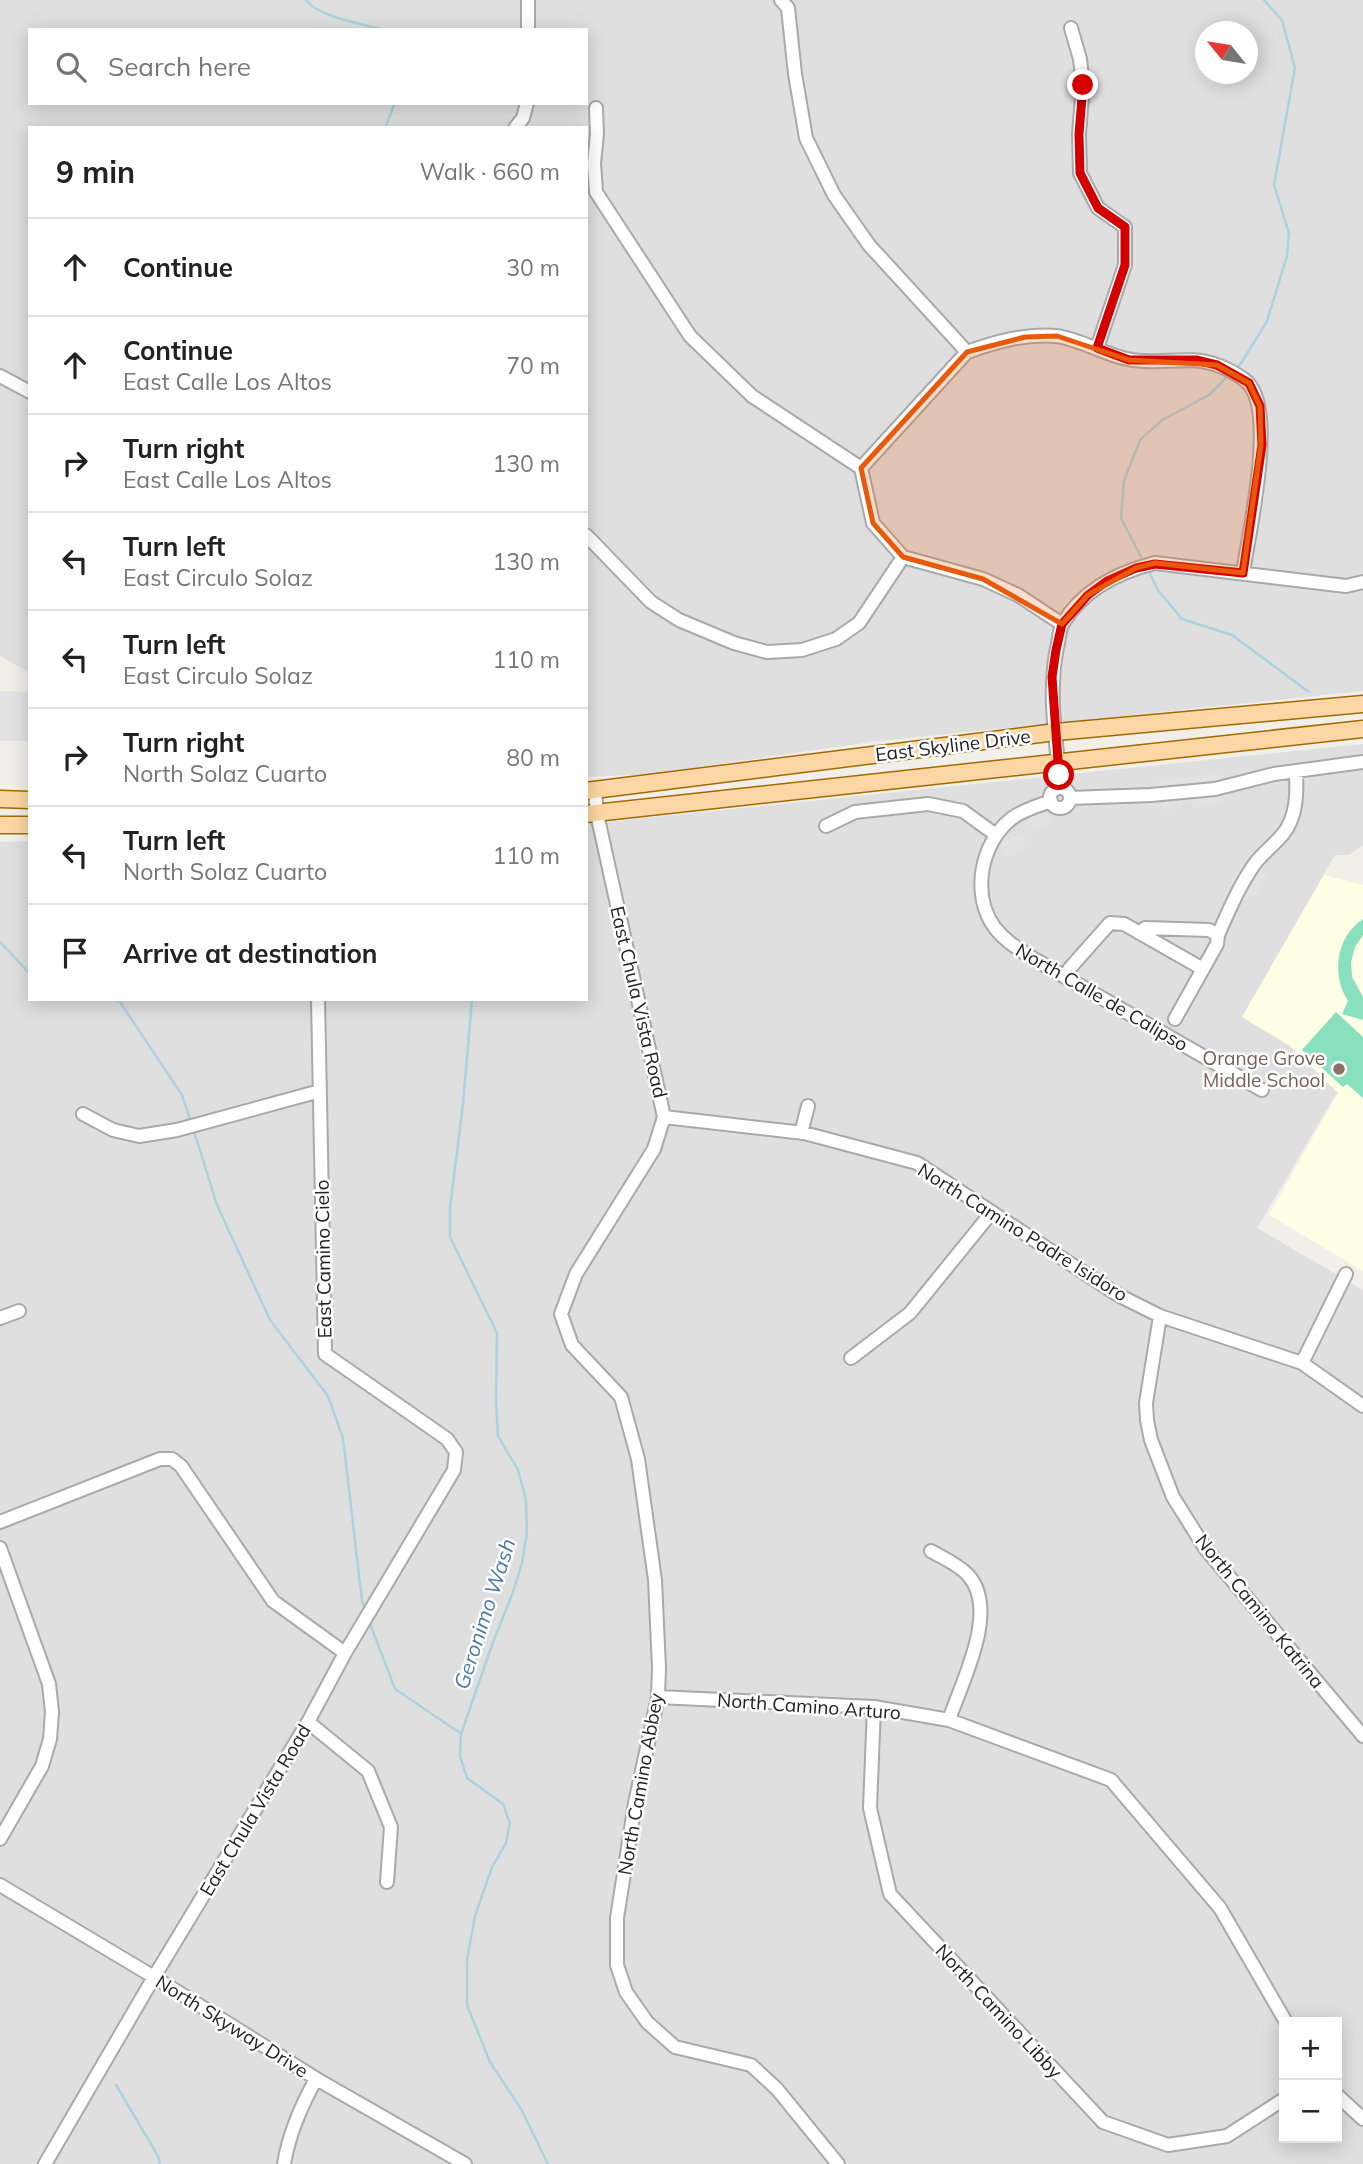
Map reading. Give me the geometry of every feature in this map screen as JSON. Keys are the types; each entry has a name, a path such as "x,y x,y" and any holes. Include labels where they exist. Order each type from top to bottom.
{"main road":[{"name":"East Skyline Drive","path":"591,791 1056,732 1363,704"},
{"name":"East Skyline Drive","path":"591,814 1363,729"},
{"path":"0,799 28,800"},
{"path":"0,825 28,825"}],"street":[{"path":"528,0 528,28"},
{"path":"781,0 788,8 795,74 806,138 834,195 869,245 967,352"},
{"path":"1071,28 1080,59 1083,85 1079,134 1080,173 1098,208 1125,227 1125,265 1097,348"},
{"path":"517,126 523,118 526,105"},
{"path":"596,108 596,192 662,296 698,344 752,396 861,467 873,523 903,557 984,579 1018,594 1062,624"},
{"path":"861,467 967,352 987,345 1025,337 1057,336 1129,360 1196,360 1217,365 1249,383 1260,406 1262,445 1243,573"},
{"path":"0,376 28,391"},
{"path":"588,537 651,602 686,623 734,643 767,652 802,650 836,639 859,623 903,557"},
{"path":"1065,793 1058,764 1052,677 1062,624 1088,595 1107,581 1136,568 1155,564 1346,586 1363,583"},
{"path":"826,826 855,812 928,804 963,811 996,835 1012,819 1051,801 1052,792 1151,795 1215,789 1274,774 1363,762"},
{"path":"1175,1019 1217,944 1218,935 1245,879 1258,860 1284,833 1292,819 1296,805 1296,772"},
{"name":"East Chula Vista Road","path":"561,1314 576,1275 654,1149 664,1117 591,814 591,791"},
{"name":"North Calle de Calipso","path":"996,835 988,848 983,867 982,896 996,930 1009,943 1262,1090"},
{"path":"1065,977 1110,923 1124,925 1203,969"},
{"path":"1139,933 1145,928 1158,928 1209,930 1218,935"},
{"name":"East Camino Cielo","path":"318,1001 325,1354 447,1439 456,1452"},
{"path":"83,1114 113,1130 139,1136 177,1130 320,1091"},
{"path":"801,1133 808,1106"},
{"name":"North Camino Padre Isidoro","path":"664,1117 801,1133 917,1163 1118,1295 1160,1315 1302,1363 1363,1406"},
{"path":"851,1358 910,1313 992,1212"},
{"path":"1302,1363 1346,1274"},
{"path":"0,1318 19,1311"},
{"name":"North Camino Abbey","path":"561,1314 572,1345 621,1397 638,1459 655,1580 660,1668 658,1697 635,1803 617,1917 617,1965 626,1992 647,2022 675,2047 751,2066 777,2089 838,2164"},
{"name":"North Camino Katrina","path":"1160,1315 1146,1403 1147,1420 1151,1440 1173,1497 1205,1548 1363,1736"},
{"name":"East Chula Vista Road","path":"46,2164 448,1482 454,1470 456,1452"},
{"path":"0,1522 160,1459 172,1459 181,1465 273,1601 345,1653"},
{"path":"931,1551 967,1573 980,1600 980,1630 949,1720"},
{"path":"0,1839 42,1766 50,1739 52,1712 50,1684 1,1553"},
{"name":"North Camino Arturo","path":"658,1697 874,1707 949,1720 1111,1780 1220,1908 1283,2017"},
{"name":"North Camino Libby","path":"874,1707 870,1808 890,1894 1103,2122 1168,2144 1227,2136 1279,2102"},
{"path":"308,1722 368,1771 391,1827 387,1882"},
{"name":"North Skyway Drive","path":"0,1885 316,2078 465,2164"},
{"path":"284,2164 292,2131 316,2078"},
{"path":"1342,2100 1363,2119"}],"highlighted area":[{"path":"1057,336 1129,360 1217,365 1249,383 1260,406 1261,445 1243,573 1155,563 1136,568 1088,595 1062,624 983,579 903,557 873,523 861,468 967,352 1025,337"}],"shaded area":[{"path":"0,0 1363,0 1363,691 871,742 651,774 588,777 588,126 28,126 28,672 0,656"},
{"path":"0,691 28,692 28,741 0,741"},
{"path":"1363,744 1363,845 1349,855 1335,855 1242,1017 1290,1046 1339,1089 1257,1228 1363,1290 1363,2164 0,2164 0,842 28,841 28,1001 588,1001 588,824"},
{"path":"1220,773 1224,804 1193,807 1191,800 1182,801 1183,808 1162,810 1158,780"},
{"path":"1047,810 1052,824 1022,836 1027,849 1005,858 999,843 1034,829 1029,817"},
{"path":"1252,848 1267,856 1259,870 1268,876 1254,898 1248,895 1239,909 1222,898"},
{"name":"Orange Grove Middle School","path":"1324,875 1363,885 1363,1271 1269,1215 1338,1093 1290,1046 1242,1017"}],"green space":[{"path":"1363,919 1363,935 1355,947 1351,962 1352,977 1363,997 1363,1020 1342,1014 1348,1001 1339,979 1338,968 1342,946 1347,936"},
{"path":"1336,1012 1363,1037 1363,1098 1347,1084 1343,1087 1302,1050"}],"waterway":[{"name":"Geronimo Wash","path":"306,0 330,15 376,28"},
{"path":"1234,370 1242,362 1267,321 1287,256 1289,233 1274,185 1295,68 1282,20 1264,0"},
{"name":"Geronimo Wash","path":"386,126 394,105"},
{"path":"1143,561 1121,518 1124,481 1140,440 1162,420 1209,395 1229,375"},
{"path":"1148,570 1158,590 1182,619 1232,635 1309,692"},
{"path":"0,942 28,972"},
{"path":"119,1001 182,1095 191,1122"},
{"name":"Geronimo Wash","path":"472,1001 450,1208 450,1237 497,1333 498,1436 518,1470 526,1500 527,1532 522,1563 513,1592 461,1734 460,1756 467,1778 503,1804 510,1823 506,1843 492,1867 475,1916 467,1960 467,2005 490,2062 521,2109 548,2164"},
{"path":"193,1128 217,1205 270,1320 328,1396 343,1438 362,1601 366,1611"},
{"path":"369,1621 395,1689 460,1733"},
{"path":"116,2085 158,2156 160,2164"}],"place":[{"name":"Orange Grove Middle School","path":"1339,1069"}],"route":[{"path":"1059,775 1052,677 1062,624 1088,595 1107,581 1136,568 1155,564 1243,573 1262,445 1260,406 1249,383 1217,365 1196,360 1129,360 1097,348 1125,265 1125,227 1098,208 1080,173 1079,134 1083,85"}]}
